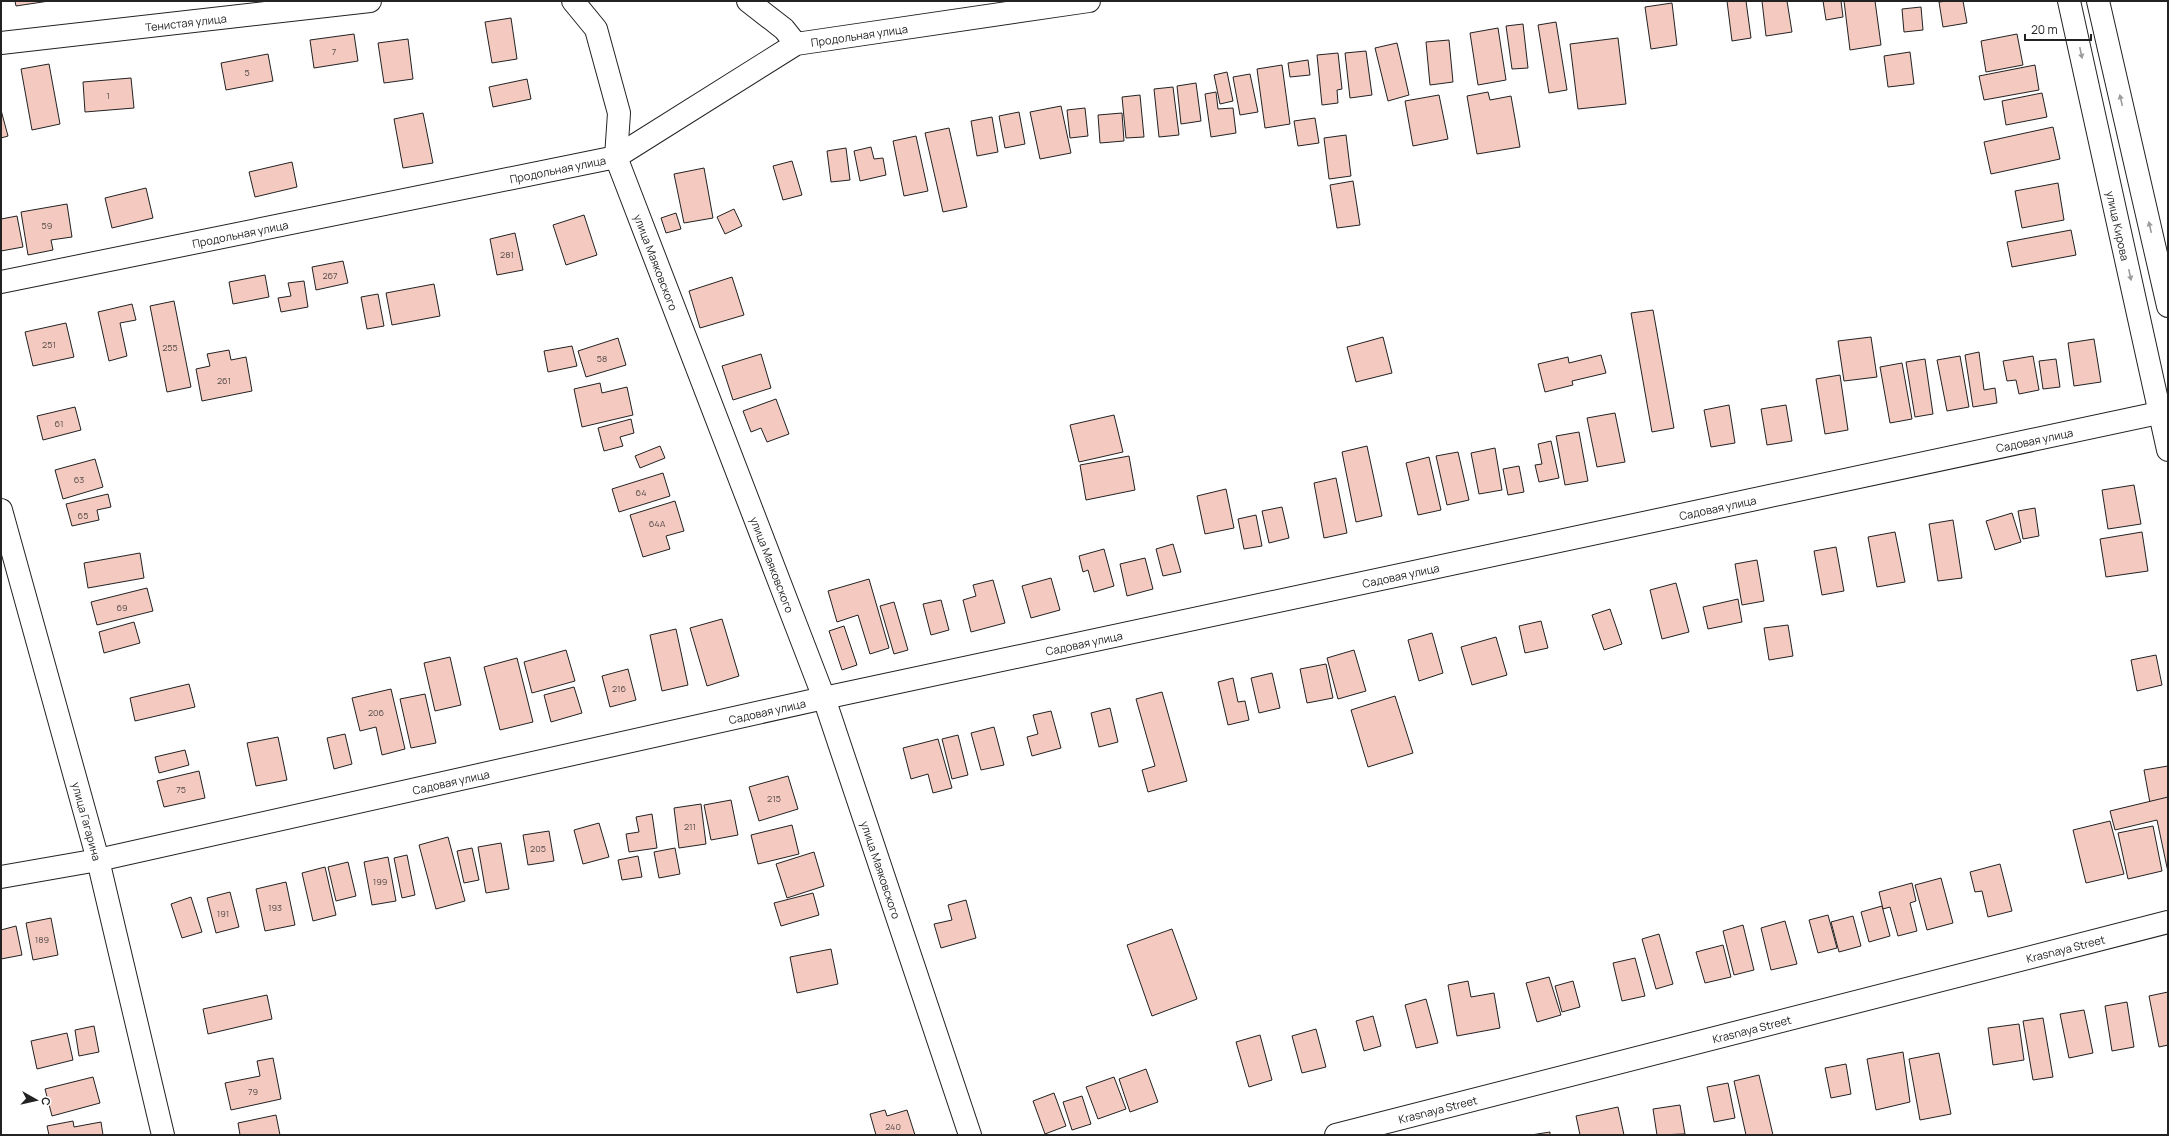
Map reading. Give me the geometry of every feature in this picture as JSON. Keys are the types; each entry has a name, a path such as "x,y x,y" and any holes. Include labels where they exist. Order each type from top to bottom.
{"street":[{"name":"Тенистая улица","path":"1,43 370,1"},
{"name":"улица Маяковского","path":"573,1 596,29 619,113 616,157 824,698 970,1135"},
{"path":"748,1 784,29 796,44"},
{"name":"Продольная улица","path":"1,282 616,157 796,44 1089,1"},
{"name":"улица Кирова","path":"2069,1 2164,412 2168,450"},
{"path":"2098,1 2168,306"},
{"name":"Садовая улица","path":"1,877 98,860 824,698 2164,412"},
{"name":"улица Гагарина","path":"1,510 98,860 163,1135"},
{"name":"Krasnaya Street","path":"1336,1135 2168,922"}],"building":[{"path":"15,1 49,1 16,6"},
{"path":"1727,1 1746,1 1751,38 1732,41"},
{"path":"1762,1 1787,1 1792,32 1766,36"},
{"path":"1823,1 1841,1 1843,17 1826,20"},
{"path":"1844,1 1875,1 1881,45 1850,50"},
{"path":"1963,1 1967,23 1943,27 1939,2"},
{"path":"1672,3 1677,45 1651,49 1645,7"},
{"path":"1921,7 1923,30 1904,32 1902,9"},
{"path":"511,18 517,59 492,63 485,22"},
{"path":"1556,22 1567,90 1549,93 1538,25"},
{"path":"1523,24 1528,68 1512,69 1506,26"},
{"path":"1498,28 1506,80 1478,85 1470,33"},
{"path":"354,34 358,61 314,68 310,40"},
{"path":"2017,34 2023,65 1986,72 1981,41"},
{"path":"1618,38 1626,104 1578,109 1570,44"},
{"path":"408,39 413,79 384,83 378,43"},
{"path":"1449,40 1453,82 1430,85 1426,42"},
{"path":"1397,43 1409,95 1388,101 1375,48"},
{"path":"1366,51 1372,95 1350,98 1345,53"},
{"path":"1910,52 1914,84 1888,87 1884,56"},
{"path":"1338,53 1342,89 1337,90 1338,103 1322,105 1317,55"},
{"path":"268,54 273,81 226,90 221,63"},
{"path":"1308,60 1310,75 1290,77 1288,63"},
{"path":"49,64 60,124 32,130 21,69"},
{"path":"1282,65 1290,124 1265,128 1257,69"},
{"path":"2035,65 2039,90 1984,100 1979,76"},
{"path":"1227,72 1233,101 1220,104 1214,75"},
{"path":"1250,74 1258,112 1240,115 1233,77"},
{"path":"131,78 134,108 85,112 83,82"},
{"path":"527,79 531,99 493,107 489,87"},
{"path":"1196,83 1201,121 1181,124 1177,86"},
{"path":"1173,87 1179,135 1159,137 1154,89"},
{"path":"1216,92 1218,109 1233,108 1236,133 1211,137 1205,94"},
{"path":"1488,92 1490,100 1511,96 1520,147 1477,154 1467,96"},
{"path":"2042,93 2047,117 2006,125 2002,101"},
{"path":"1140,95 1144,137 1126,138 1122,97"},
{"path":"1439,95 1448,139 1413,146 1405,101"},
{"path":"1061,106 1071,153 1040,159 1030,112"},
{"path":"1085,108 1088,136 1070,138 1067,110"},
{"path":"1,110 8,136 1,138"},
{"path":"1019,112 1025,144 1005,148 999,116"},
{"path":"423,113 433,163 403,168 394,119"},
{"path":"1122,113 1124,141 1100,143 1098,115"},
{"path":"992,117 998,152 977,156 971,121"},
{"path":"1315,118 1319,143 1298,146 1294,121"},
{"path":"2053,127 2060,159 1991,174 1984,142"},
{"path":"949,128 967,207 943,212 925,133"},
{"path":"1346,135 1351,176 1329,179 1324,138"},
{"path":"916,136 928,191 904,196 893,141"},
{"path":"871,147 874,159 883,158 886,175 860,181 854,151"},
{"path":"846,148 850,180 831,182 827,151"},
{"path":"792,161 802,195 783,200 773,166"},
{"path":"292,162 297,187 255,197 249,172"},
{"path":"704,168 713,218 684,223 674,174"},
{"path":"1353,181 1360,225 1337,228 1330,185"},
{"path":"2058,183 2064,220 2022,228 2015,191"},
{"path":"146,188 153,218 112,228 105,198"},
{"path":"67,204 72,237 51,240 53,250 28,255 21,212"},
{"path":"734,209 742,226 725,234 717,217"},
{"path":"676,213 681,229 666,233 661,218"},
{"path":"584,215 597,255 566,265 553,225"},
{"path":"17,216 23,247 1,251 1,219"},
{"path":"2071,230 2076,255 2012,267 2007,242"},
{"path":"515,233 523,270 497,275 490,239"},
{"path":"343,261 348,283 316,290 312,267"},
{"path":"265,275 269,297 233,304 229,282"},
{"path":"732,277 744,315 700,328 689,291"},
{"path":"304,281 308,307 281,312 278,298 291,296 288,283"},
{"path":"434,284 440,316 392,325 386,293"},
{"path":"378,294 384,326 367,329 361,297"},
{"path":"174,301 191,387 167,392 150,306"},
{"path":"132,304 136,320 120,323 127,356 109,361 98,312"},
{"path":"1653,310 1674,428 1652,432 1631,313"},
{"path":"66,323 74,357 33,366 25,332"},
{"path":"1383,337 1392,373 1356,382 1347,347"},
{"path":"1871,337 1877,377 1844,381 1838,341"},
{"path":"618,338 626,365 586,377 578,351"},
{"path":"2094,339 2101,382 2074,386 2068,343"},
{"path":"572,346 577,366 548,372 544,351"},
{"path":"229,350 231,360 246,357 252,391 202,401 196,369 210,366 207,354"},
{"path":"1979,352 1984,390 1995,388 1997,403 1973,407 1965,355"},
{"path":"761,354 771,388 733,400 722,366"},
{"path":"1601,355 1606,373 1572,381 1573,385 1545,392 1538,364 1568,357 1569,363"},
{"path":"1960,356 1969,407 1947,411 1937,360"},
{"path":"2033,356 2039,390 2019,394 2016,380 2007,381 2003,361"},
{"path":"1925,359 1933,414 1915,417 1906,362"},
{"path":"2056,359 2060,387 2043,389 2039,361"},
{"path":"1902,363 1912,419 1890,423 1880,367"},
{"path":"1840,375 1848,430 1825,434 1816,379"},
{"path":"600,383 602,393 627,387 633,415 582,427 574,389"},
{"path":"776,399 789,434 767,442 761,428 751,432 743,411"},
{"path":"1729,405 1735,443 1711,447 1704,410"},
{"path":"1786,405 1792,441 1767,445 1761,409"},
{"path":"75,407 81,430 43,440 37,416"},
{"path":"1615,413 1625,462 1597,467 1587,418"},
{"path":"1114,415 1123,452 1079,462 1070,425"},
{"path":"631,419 634,433 620,437 623,446 604,451 598,428"},
{"path":"1579,432 1588,481 1565,485 1556,436"},
{"path":"1551,441 1559,478 1539,482 1535,465 1542,464 1538,444"},
{"path":"660,446 665,458 640,468 635,456"},
{"path":"1367,446 1382,516 1356,522 1342,452"},
{"path":"1495,448 1502,490 1479,494 1471,453"},
{"path":"1458,452 1469,500 1447,505 1436,456"},
{"path":"1129,456 1135,490 1086,500 1080,465"},
{"path":"1429,457 1441,510 1418,515 1406,463"},
{"path":"95,459 103,487 63,499 55,470"},
{"path":"1519,466 1524,492 1508,495 1503,469"},
{"path":"663,473 670,496 619,512 612,489"},
{"path":"1336,478 1347,533 1324,538 1314,483"},
{"path":"2134,485 2141,524 2108,529 2102,490"},
{"path":"1226,489 1234,528 1205,534 1197,496"},
{"path":"108,494 111,507 97,510 99,520 72,526 66,504"},
{"path":"675,501 684,531 666,536 670,549 643,557 630,515"},
{"path":"1282,507 1289,538 1269,543 1262,511"},
{"path":"2035,508 2039,536 2023,539 2018,511"},
{"path":"2012,513 2021,542 1995,550 1986,521"},
{"path":"1256,515 1262,546 1244,549 1238,519"},
{"path":"1953,520 1962,578 1938,581 1929,524"},
{"path":"1895,532 1905,582 1877,587 1868,537"},
{"path":"2142,532 2148,571 2106,577 2100,539"},
{"path":"1173,544 1181,572 1163,576 1156,549"},
{"path":"1836,547 1844,591 1822,595 1814,551"},
{"path":"1104,549 1114,586 1094,592 1088,570 1083,572 1079,556"},
{"path":"140,553 144,578 88,588 84,563"},
{"path":"1145,558 1153,589 1127,596 1120,564"},
{"path":"1757,560 1764,601 1742,605 1735,564"},
{"path":"1051,578 1060,610 1031,618 1022,586"},
{"path":"869,579 889,648 870,654 858,615 837,622 828,591"},
{"path":"993,580 1005,623 971,632 963,600 976,596 973,585"},
{"path":"1676,583 1689,632 1662,639 1650,590"},
{"path":"147,588 153,611 97,625 91,602"},
{"path":"1738,599 1742,622 1708,629 1703,607"},
{"path":"941,600 949,630 931,635 923,604"},
{"path":"894,602 908,650 894,654 880,606"},
{"path":"1610,609 1622,644 1604,650 1592,615"},
{"path":"722,619 739,676 707,686 690,628"},
{"path":"1541,621 1548,648 1525,653 1519,626"},
{"path":"134,622 140,643 104,653 99,632"},
{"path":"1788,625 1793,656 1769,660 1764,628"},
{"path":"844,626 857,665 842,670 829,631"},
{"path":"676,629 688,685 662,691 650,635"},
{"path":"1432,633 1443,673 1419,681 1408,640"},
{"path":"1496,637 1507,675 1472,685 1461,647"},
{"path":"566,650 575,681 532,693 524,662"},
{"path":"1354,650 1366,691 1338,699 1327,658"},
{"path":"2156,655 2162,685 2137,691 2131,660"},
{"path":"450,657 461,705 435,711 424,663"},
{"path":"517,658 533,722 500,730 484,667"},
{"path":"1326,664 1333,698 1307,703 1300,669"},
{"path":"628,669 636,700 610,707 602,676"},
{"path":"1272,673 1280,708 1259,713 1251,678"},
{"path":"1233,678 1238,702 1245,701 1249,720 1228,725 1218,682"},
{"path":"189,684 195,707 135,721 130,698"},
{"path":"574,687 582,713 551,722 544,695"},
{"path":"391,689 405,749 382,755 376,727 360,731 352,698"},
{"path":"1162,692 1187,781 1148,792 1142,770 1155,766 1136,699"},
{"path":"425,694 436,743 411,748 400,699"},
{"path":"1395,696 1413,753 1368,767 1351,710"},
{"path":"1110,708 1118,742 1099,747 1091,713"},
{"path":"1051,711 1061,748 1032,756 1027,737 1038,734 1033,715"},
{"path":"994,727 1004,765 981,770 971,733"},
{"path":"345,734 352,764 334,769 327,738"},
{"path":"958,735 968,775 952,779 942,739"},
{"path":"278,737 287,780 256,786 247,743"},
{"path":"938,739 952,788 933,793 928,774 911,779 903,748"},
{"path":"185,750 189,765 159,773 155,757"},
{"path":"2168,766 2168,798 2150,803 2144,770"},
{"path":"199,771 205,798 164,807 157,781"},
{"path":"788,776 798,809 759,821 749,787"},
{"path":"2168,797 2168,872 2157,820 2115,830 2110,811"},
{"path":"731,800 738,835 711,840 704,805"},
{"path":"701,804 706,844 679,848 674,808"},
{"path":"652,814 657,848 629,852 626,834 639,832 636,817"},
{"path":"2110,821 2124,874 2086,883 2073,830"},
{"path":"599,823 609,857 583,864 574,830"},
{"path":"792,825 799,854 758,864 751,835"},
{"path":"2153,826 2162,871 2128,879 2118,833"},
{"path":"549,831 554,861 528,865 523,835"},
{"path":"448,837 465,901 436,909 419,845"},
{"path":"501,843 509,889 486,893 478,847"},
{"path":"472,848 479,880 464,883 457,851"},
{"path":"675,848 680,874 659,878 654,852"},
{"path":"814,852 824,886 787,898 776,864"},
{"path":"407,855 415,895 402,898 394,858"},
{"path":"638,856 642,877 622,880 618,860"},
{"path":"388,857 396,901 372,905 364,862"},
{"path":"348,862 356,896 336,901 328,867"},
{"path":"2000,864 2012,911 1988,917 1982,891 1975,892 1970,872"},
{"path":"325,867 336,915 313,921 302,873"},
{"path":"1941,878 1953,923 1927,930 1915,885"},
{"path":"286,882 295,925 265,931 256,889"},
{"path":"1912,883 1916,901 1910,903 1917,931 1898,936 1890,907 1883,909 1879,892"},
{"path":"230,892 239,927 216,933 207,898"},
{"path":"813,893 819,915 781,926 774,903"},
{"path":"191,897 202,932 182,938 171,904"},
{"path":"966,900 976,938 941,948 934,924 952,920 948,905"},
{"path":"1882,906 1890,936 1869,942 1861,912"},
{"path":"1828,915 1837,948 1818,953 1809,920"},
{"path":"1853,916 1861,946 1839,952 1831,922"},
{"path":"51,918 58,955 33,960 26,923"},
{"path":"1785,921 1797,964 1771,970 1761,928"},
{"path":"1743,925 1754,970 1734,975 1723,931"},
{"path":"16,926 22,955 1,959 1,930"},
{"path":"1172,929 1197,999 1152,1016 1127,945"},
{"path":"1659,934 1673,984 1656,989 1642,939"},
{"path":"1723,945 1731,977 1705,983 1696,952"},
{"path":"831,949 838,984 797,993 790,957"},
{"path":"1635,958 1645,996 1622,1001 1613,963"},
{"path":"1549,977 1561,1015 1537,1022 1526,983"},
{"path":"1468,981 1471,997 1494,993 1500,1028 1457,1036 1448,985"},
{"path":"1573,981 1580,1007 1562,1012 1555,986"},
{"path":"2168,992 2168,1045 2159,1047 2149,996"},
{"path":"267,995 272,1019 208,1034 203,1009"},
{"path":"1426,999 1438,1043 1416,1048 1405,1005"},
{"path":"2127,1002 2134,1047 2112,1051 2105,1006"},
{"path":"2084,1010 2093,1053 2069,1058 2060,1014"},
{"path":"1373,1016 1381,1046 1364,1051 1356,1021"},
{"path":"2043,1018 2053,1077 2033,1080 2023,1021"},
{"path":"2019,1024 2024,1060 1993,1065 1988,1028"},
{"path":"94,1026 99,1052 79,1056 75,1030"},
{"path":"1316,1029 1326,1067 1302,1073 1292,1036"},
{"path":"67,1033 73,1060 37,1069 31,1041"},
{"path":"1260,1035 1272,1080 1249,1087 1236,1042"},
{"path":"1903,1052 1910,1102 1876,1110 1867,1059"},
{"path":"1939,1053 1951,1114 1920,1120 1909,1059"},
{"path":"273,1058 281,1099 231,1110 225,1083 260,1076 257,1061"},
{"path":"1846,1064 1851,1094 1831,1098 1825,1068"},
{"path":"1146,1069 1158,1102 1130,1112 1119,1079"},
{"path":"1759,1075 1773,1135 1746,1135 1734,1081"},
{"path":"93,1077 100,1103 52,1116 45,1089"},
{"path":"1114,1077 1126,1109 1098,1119 1086,1087"},
{"path":"1728,1083 1735,1118 1714,1122 1707,1087"},
{"path":"1054,1093 1066,1126 1045,1134 1033,1101"},
{"path":"1082,1096 1091,1124 1072,1130 1063,1102"},
{"path":"1680,1105 1685,1134 1657,1135 1653,1109"},
{"path":"1618,1107 1624,1135 1580,1135 1576,1116"},
{"path":"885,1110 887,1116 907,1110 915,1135 876,1135 870,1114"},
{"path":"276,1115 280,1135 240,1135 238,1123"},
{"path":"73,1121 74,1127 101,1122 103,1135 49,1135 47,1126"},
{"path":"1550,1132 1550,1135 1531,1135"}]}
